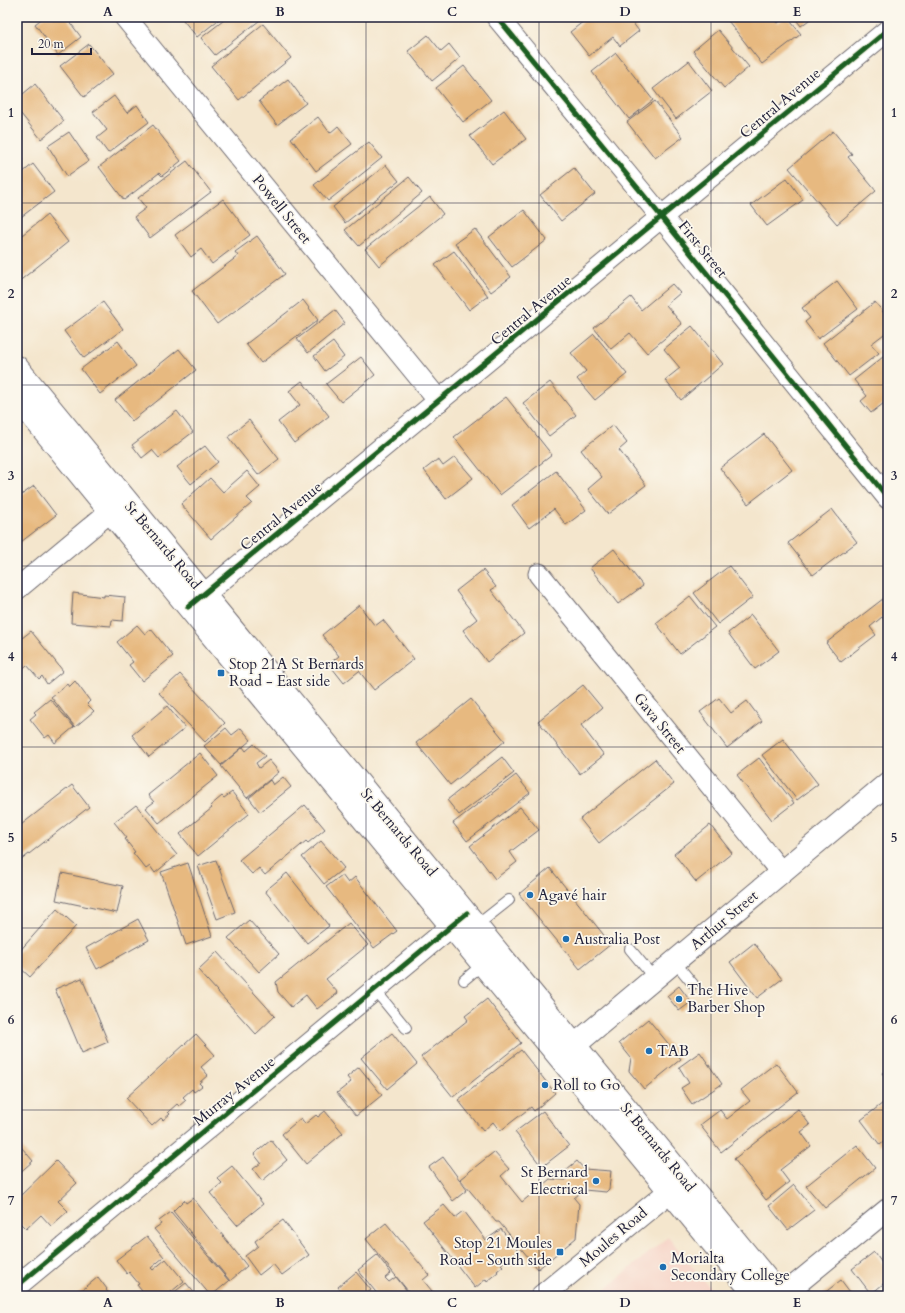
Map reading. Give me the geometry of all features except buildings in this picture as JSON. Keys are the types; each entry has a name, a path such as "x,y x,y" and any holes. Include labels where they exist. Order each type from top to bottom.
{"main road":[{"name":"St Bernards Road","path":"17,367 118,506 196,601 465,922 567,1051 677,1185 781,1296"},
{"name":"St Bernards Road","path":"17,398 118,506"},
{"name":"Arthur Street","path":"567,1051 888,783"},
{"name":"St Bernards Road","path":"465,922 483,964 567,1051"},
{"name":"St Bernards Road","path":"677,1185 756,1296"},
{"name":"Moules Road","path":"542,1296 677,1185"}],"street":[{"name":"Powell Street","path":"125,17 439,401"},
{"name":"First Street","path":"497,17 662,217 888,498"},
{"path":"879,17 888,28"},
{"name":"Central Avenue","path":"196,601 662,217 888,28"},
{"path":"17,589 118,506"},
{"name":"Gava Street","path":"539,574 781,872"},
{"name":"Murray Avenue","path":"17,1286 374,990 465,922"},
{"path":"781,1296 888,1209"}],"lane":[{"path":"465,922 509,900"},
{"path":"630,950 654,978"},
{"path":"674,961 693,984"},
{"path":"464,980 483,964"},
{"path":"374,990 406,1028"}],"shaded area":[{"name":"Morialta Secondary College","path":"668,1237 717,1296 597,1296"}],"cycle path":[{"path":"497,17 651,204 888,498"},
{"path":"188,607 888,30"},
{"path":"17,1286 467,913"}],"place":[{"name":"Stop 21A St Bernards Road - East side","path":"221,673"},
{"name":"Agavé hair","path":"530,895"},
{"name":"Australia Post","path":"566,939"},
{"name":"The Hive Barber Shop","path":"679,999"},
{"name":"TAB","path":"649,1051"},
{"name":"Roll to Go","path":"545,1085"},
{"name":"St Bernard Electrical","path":"596,1181"},
{"name":"Stop 21 Moules Road - South side","path":"560,1252"},
{"name":"Morialta Secondary College","path":"663,1267"}]}
